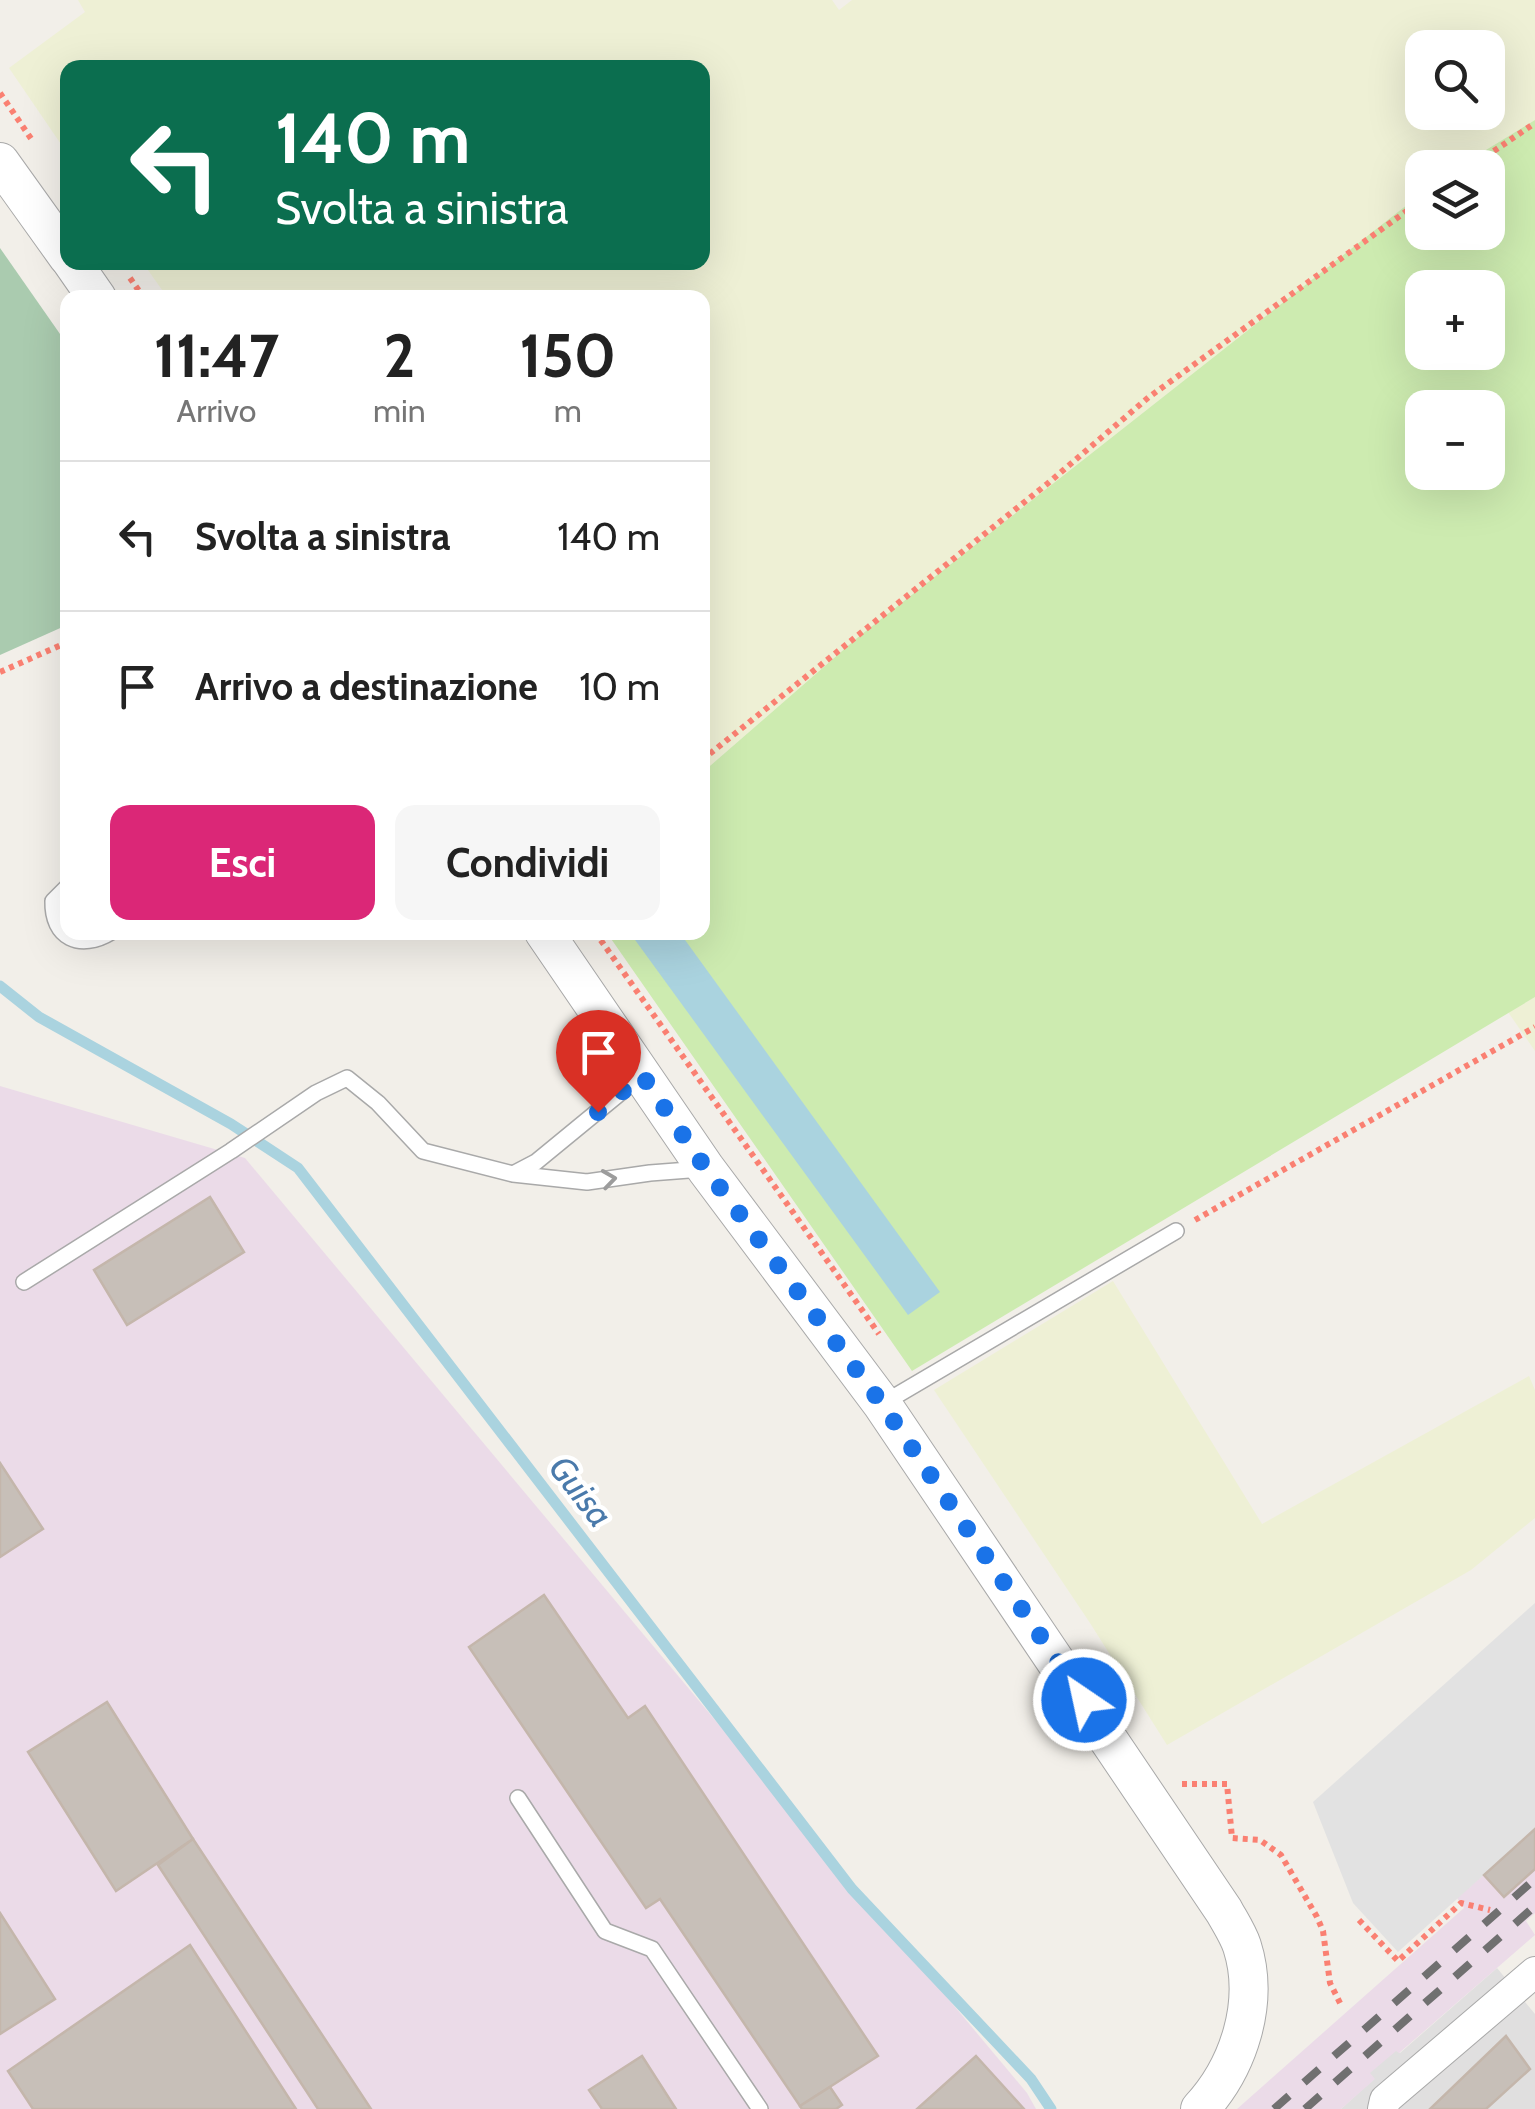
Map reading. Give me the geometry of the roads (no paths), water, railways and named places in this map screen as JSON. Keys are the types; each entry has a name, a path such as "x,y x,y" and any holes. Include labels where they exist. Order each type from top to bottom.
{"street":[{"path":"0,162 60,246"},
{"path":"549,940 706,1169 882,1404 1224,1911 1242,1944 1248,1973 1248,2006 1228,2070 1200,2109"},
{"path":"1384,2109 1385,2100 1535,1972"}],"lane":[{"path":"60,894 53,901 53,916 60,926"},
{"path":"512,1174 536,1162 642,1075"},
{"path":"24,1282 316,1093 347,1078 378,1103 422,1151 512,1174 587,1182 706,1169"},
{"path":"882,1404 1176,1231"},
{"path":"518,1798 605,1932 652,1949 760,2109"}],"water":[{"path":"635,940 685,940 940,1292 908,1315"}],"waterway":[{"name":"Guisa","path":"0,986 39,1017 231,1124 298,1168 852,1889 1031,2079 1051,2109"}],"railway":[{"path":"1274,2109 1535,1879"},
{"path":"1305,2109 1535,1906"}]}
